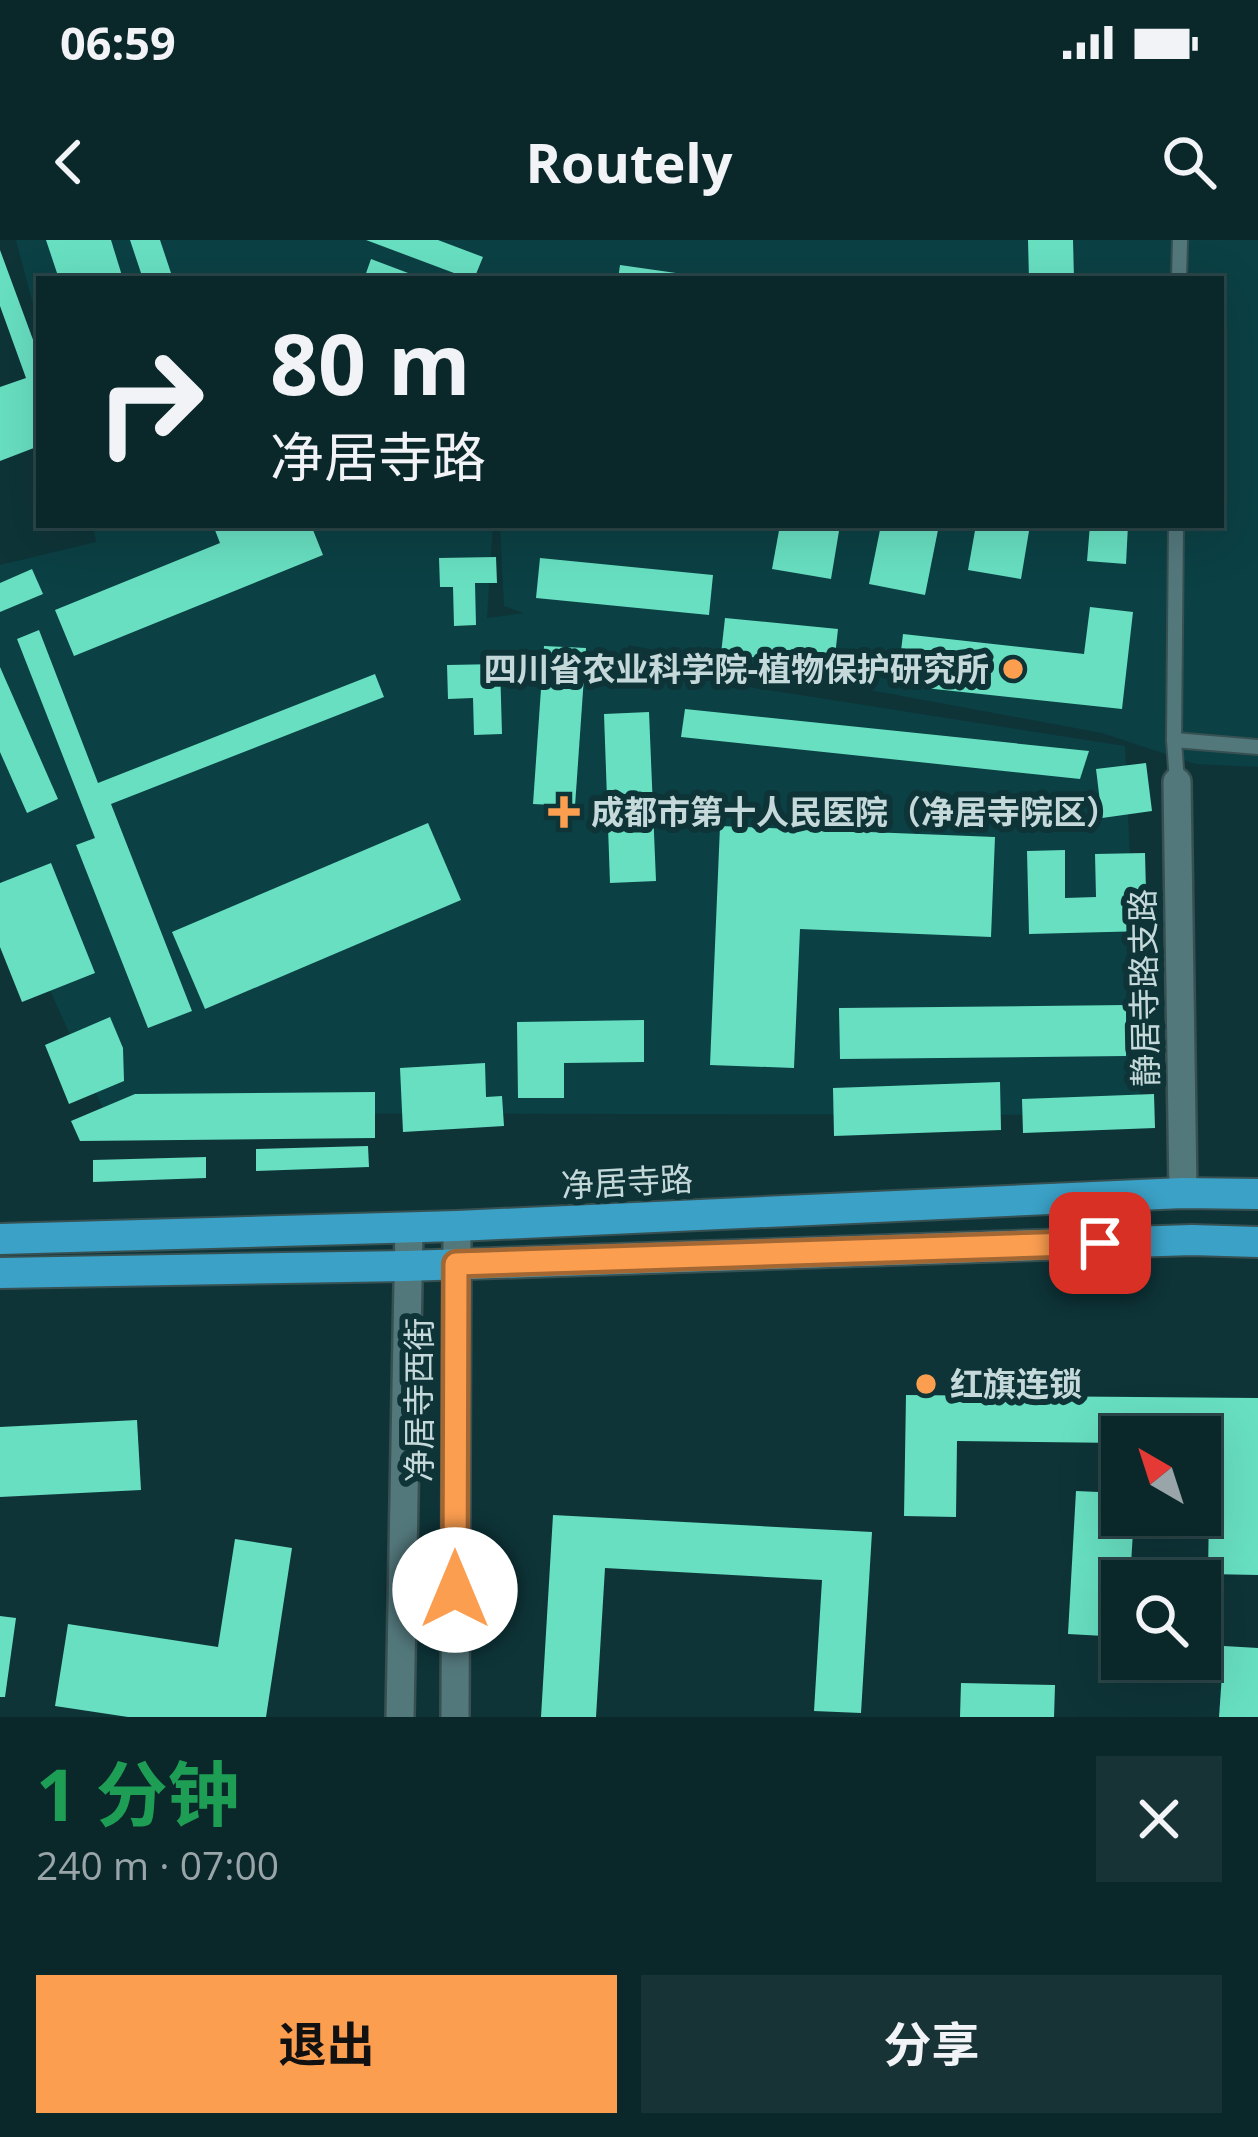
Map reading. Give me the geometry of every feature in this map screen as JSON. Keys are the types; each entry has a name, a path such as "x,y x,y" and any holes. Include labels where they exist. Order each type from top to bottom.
{"main road":[{"name":"净居寺路","path":"0,1239 409,1228 1183,1192 1258,1194"},
{"path":"0,1273 406,1266 1168,1240 1258,1242"}],"street":[{"name":"静居寺路支路","path":"1177,782 1183,1192"},
{"name":"净居寺西街","path":"454,1717 457,1226"},
{"name":"净居寺西街","path":"400,1717 409,1228"}],"lane":[{"path":"1179,276 1180,240"},
{"path":"1176,528 1177,782"},
{"path":"1174,740 1258,746"}],"shaded area":[{"name":"成都市第十人民医院（净居寺院区）","path":"16,240 1258,240 1258,767 1196,764 1102,733 628,645 634,669 1125,746 1141,1115 105,1113 0,878 0,565 96,542 94,528 493,528 487,618 524,613 504,606 500,528 1224,528 1224,276 36,276 36,316"}],"building":[{"path":"46,240 111,240 122,276 58,276"},
{"path":"130,240 160,240 172,276 142,276"},
{"path":"366,240 438,240 483,257 475,276 462,276"},
{"path":"1028,240 1073,240 1074,276 1029,276"},
{"path":"0,250 36,348 36,447 0,461 0,387 26,378 0,306"},
{"path":"371,259 416,276 365,276"},
{"path":"620,265 697,276 618,276"},
{"path":"214,528 312,528 323,555 74,656 55,610 220,543"},
{"path":"779,528 840,528 831,579 772,569"},
{"path":"880,528 938,528 925,595 869,584"},
{"path":"975,528 1030,528 1021,579 968,570"},
{"path":"1090,528 1128,528 1126,564 1087,561"},
{"path":"496,557 497,583 475,583 476,625 454,626 453,587 440,587 439,558"},
{"path":"540,558 713,575 709,615 536,598"},
{"path":"32,569 43,594 0,612 0,583"},
{"name":"四川省农业科学院-植物保护研究所","path":"1090,607 1133,612 1122,709 897,685 903,634 1084,654"},
{"path":"725,618 838,629 834,665 721,654"},
{"path":"39,630 98,783 375,674 384,697 111,804 192,1011 148,1028 76,845 95,838 17,639"},
{"path":"544,646 586,648 575,806 533,804"},
{"path":"500,664 502,734 474,735 473,698 448,699 447,665"},
{"path":"0,667 58,799 27,813 0,752"},
{"path":"685,709 1089,751 1080,779 681,737"},
{"path":"649,712 656,881 610,883 604,714"},
{"path":"1146,763 1152,811 1102,818 1096,769"},
{"path":"428,823 461,900 205,1009 172,932"},
{"path":"720,826 995,837 991,937 800,929 794,1068 710,1065"},
{"path":"1065,850 1065,898 1096,897 1095,854 1145,853 1147,931 1029,934 1027,851"},
{"path":"51,863 95,973 22,1002 0,947 0,883"},
{"path":"1126,1005 1126,1056 840,1059 839,1008"},
{"path":"110,1017 123,1048 124,1081 69,1104 45,1045"},
{"path":"644,1020 644,1062 564,1063 564,1098 518,1098 517,1022"},
{"path":"485,1063 486,1097 502,1096 504,1126 403,1132 400,1068"},
{"path":"1000,1082 1001,1130 834,1136 833,1088"},
{"path":"375,1092 375,1138 80,1141 71,1121 135,1094"},
{"path":"1154,1094 1155,1128 1023,1133 1022,1099"},
{"path":"368,1146 369,1167 256,1171 256,1149"},
{"path":"206,1157 206,1178 93,1182 93,1160"},
{"path":"906,1395 1258,1398 1258,1575 1221,1574 1221,1560 1208,1560 1209,1536 1221,1536 1221,1416 1101,1416 1101,1443 957,1441 956,1517 904,1516"},
{"path":"137,1420 141,1490 0,1497 0,1427"},
{"path":"1076,1491 1101,1492 1101,1536 1133,1536 1131,1560 1101,1560 1101,1636 1068,1634"},
{"path":"553,1515 872,1532 861,1713 814,1711 822,1580 605,1568 596,1717 541,1717"},
{"path":"235,1539 292,1548 266,1717 128,1717 55,1706 68,1624 218,1647"},
{"path":"0,1616 16,1618 5,1697 0,1697"},
{"path":"1224,1646 1258,1648 1258,1717 1219,1717"},
{"path":"961,1683 1055,1685 1054,1717 960,1717"}],"place":[{"name":"四川省农业科学院-植物保护研究所","path":"1013,669"},
{"name":"成都市第十人民医院（净居寺院区）","path":"564,812"},
{"name":"红旗连锁","path":"926,1384"}],"route":[{"path":"455,1590 456,1264 1100,1243"}]}
